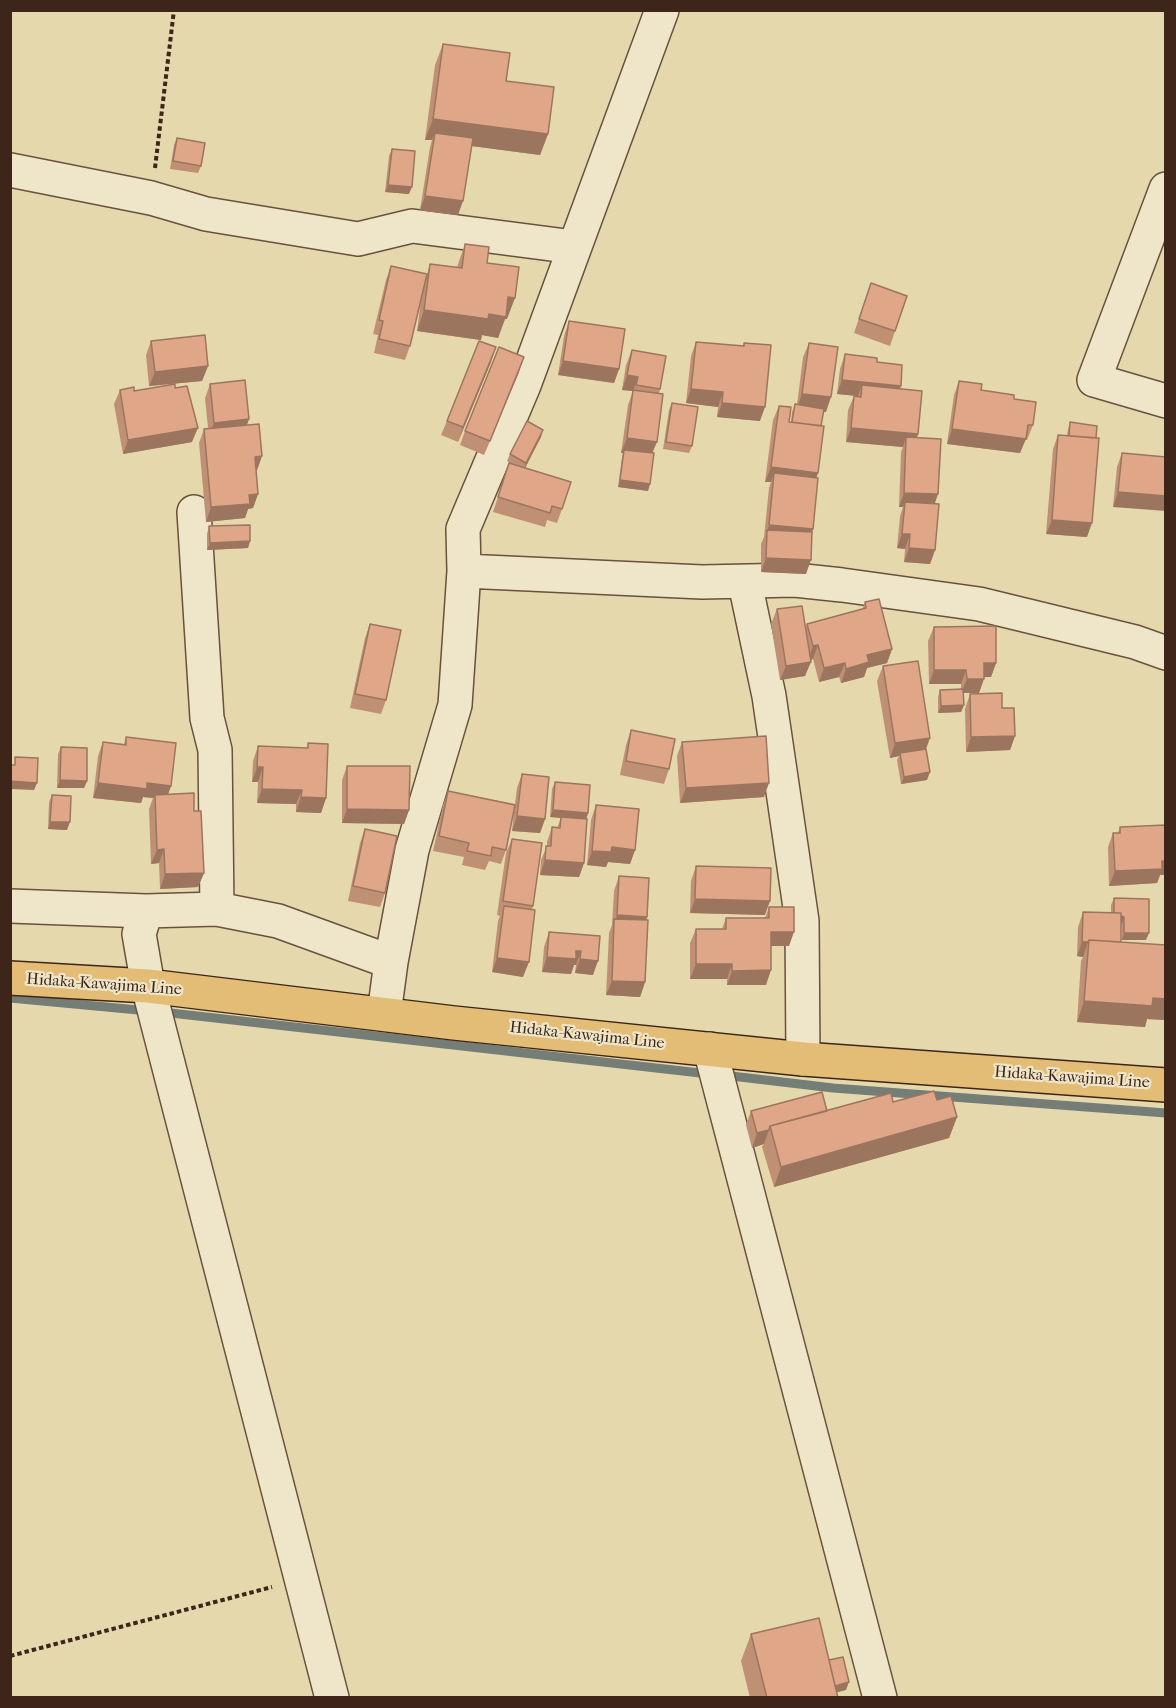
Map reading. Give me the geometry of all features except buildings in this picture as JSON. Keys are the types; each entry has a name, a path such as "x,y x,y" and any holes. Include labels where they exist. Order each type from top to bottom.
{"main road":[{"name":"Hidaka-Kawajima Line","path":"10,978 148,986 803,1059 1166,1085"}],"street":[{"path":"384,1014 390,962 412,850 455,705 464,571 464,529 525,385 573,247 662,10"},
{"path":"10,170 151,198 207,214 358,239 412,226 573,247"},
{"path":"1166,189 1094,380 1166,400"},
{"path":"194,512 207,718 215,750 217,909"},
{"path":"464,571 745,583 795,580 928,595 980,604 1135,642 1166,653"},
{"path":"745,583 769,696 802,921 803,1059"},
{"path":"10,906 146,911 174,908 217,909 278,921 390,962"},
{"path":"146,911 139,934 148,986 332,1698"},
{"path":"710,1049 880,1698"}],"path":[{"path":"151,198 174,10"},
{"path":"10,1656 301,1580"}],"waterway":[{"path":"10,998 149,1011"},
{"path":"162,1012 709,1074"},
{"path":"723,1075 833,1088 1166,1113"}]}
